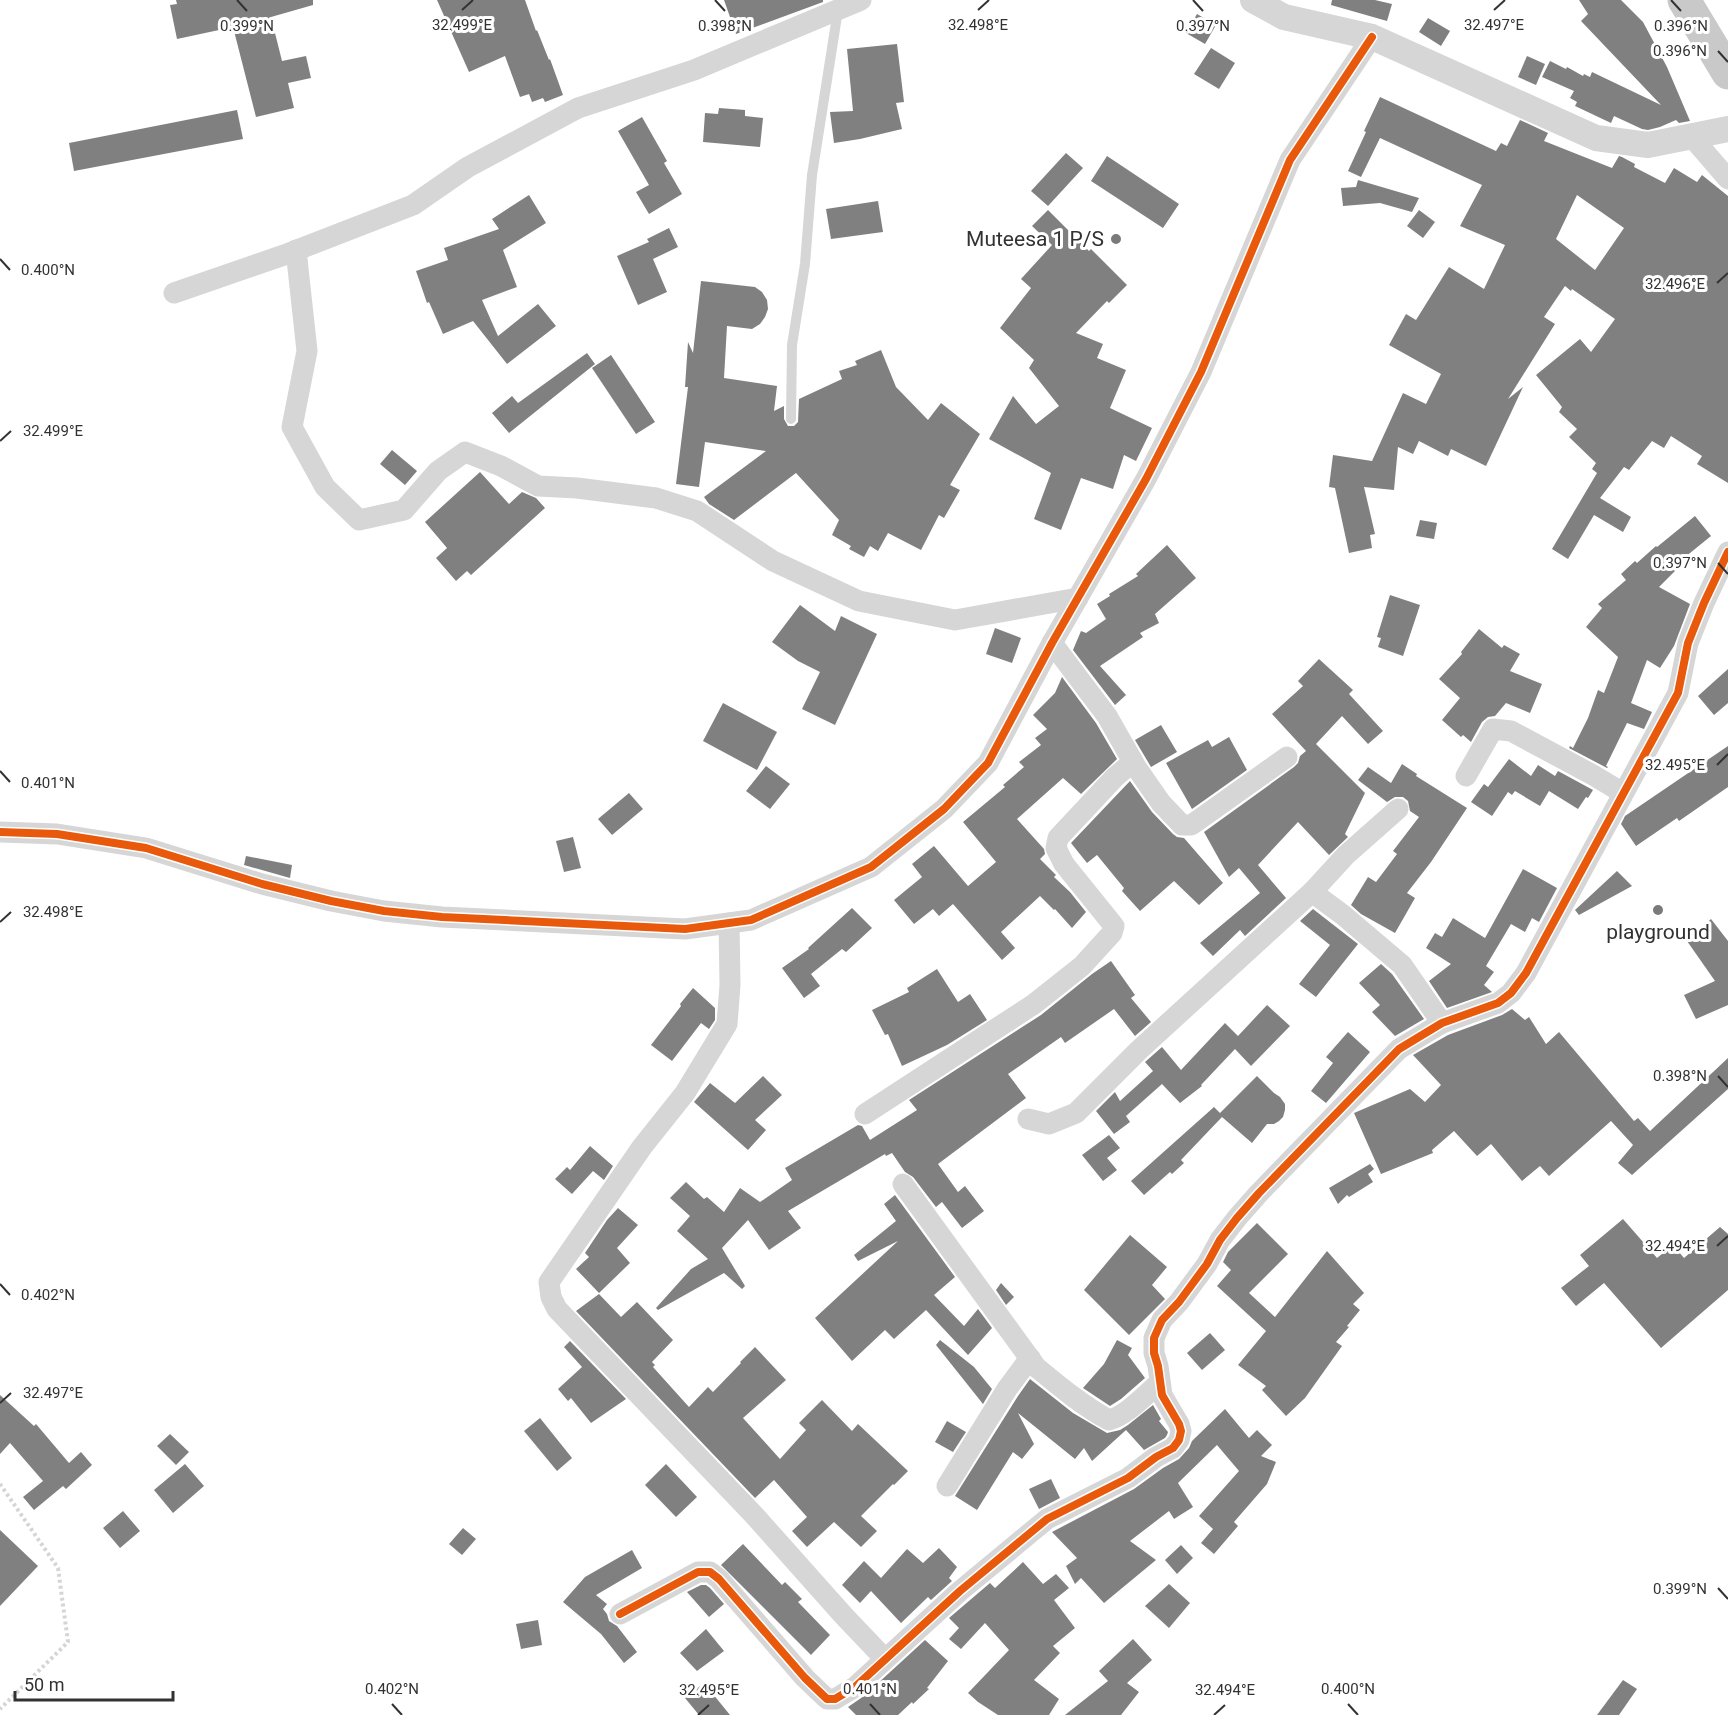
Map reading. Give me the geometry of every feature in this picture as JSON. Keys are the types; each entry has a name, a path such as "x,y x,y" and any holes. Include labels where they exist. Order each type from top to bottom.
{"main road":[{"path":"1684,0 1728,73"}],"street":[{"path":"174,293 296,250 413,205 468,167 578,108 694,70 861,0"},
{"path":"1253,0 1284,17 1372,37 1596,138 1648,145 1728,129"},
{"path":"0,832 57,834 146,848 262,884 384,911 442,917 685,928 751,920 871,867 944,809 988,763 1052,643 1146,479 1201,372 1290,160 1372,37"},
{"path":"1691,136 1728,179"},
{"path":"296,250 307,351 292,427 325,487 359,520 404,510 438,471 465,452 501,466 538,486 577,488 656,498 697,511 773,561 859,601 955,620 1078,598"},
{"path":"620,1614 698,1572 710,1572 719,1579 805,1677 827,1699 835,1699 855,1687 960,1591 1047,1519 1128,1478 1156,1457 1173,1448 1179,1440 1181,1431 1162,1395 1154,1338 1162,1320 1179,1302 1237,1218 1399,1049 1442,1023 1498,1003 1511,993 1526,973 1678,693 1688,643 1728,552"},
{"path":"1052,643 1107,716 1133,762 1161,803 1182,825 1191,825 1287,757"},
{"path":"1466,776 1493,729 1511,731 1593,775 1623,794"},
{"path":"865,1114 1034,1005 1082,966 1112,933 1114,926 1064,864 1056,849 1058,838 1115,777 1133,762"},
{"path":"1028,1119 1049,1124 1076,1113 1139,1050 1398,809"},
{"path":"1312,891 1402,965 1442,1023"},
{"path":"729,923 730,985 727,1024 685,1093 642,1147 549,1282 551,1297 557,1309 754,1515 885,1659"},
{"path":"903,1184 1036,1367 1059,1387 1109,1420 1122,1414 1159,1383"},
{"path":"947,1486 1007,1389 1030,1358"}],"lane":[{"path":"791,419 792,345 806,264 812,176 838,10"}],"path":[{"path":"0,1484 58,1568 68,1642 0,1709"}],"building":[{"path":"176,0 313,0 313,5 271,17 282,61 306,56 311,78 288,83 294,108 256,117 233,27 177,39 170,5 177,4"},
{"path":"437,0 525,0 563,95 545,102 543,98 532,102 529,94 520,97 505,56 469,72"},
{"path":"724,0 823,0 823,2 736,34"},
{"path":"1332,0 1375,0 1392,4 1387,21 1331,5"},
{"path":"1579,0 1621,0 1643,22 1667,67 1690,121 1679,123 1676,120 1648,130 1614,116 1611,123 1575,106 1577,102 1570,98 1574,91 1542,77 1550,61 1583,76 1584,74 1590,77 1592,72 1661,105 1581,21 1588,14"},
{"path":"1197,14 1216,25 1205,44 1186,33"},
{"path":"1428,18 1450,31 1441,46 1419,32"},
{"path":"897,44 904,102 896,103 902,129 834,143 830,112 853,111 847,49"},
{"path":"1211,48 1235,63 1219,89 1194,74"},
{"path":"1527,56 1545,64 1536,85 1518,77"},
{"path":"1380,97 1496,151 1501,143 1507,146 1520,120 1548,133 1544,141 1612,168 1619,156 1635,164 1634,167 1665,183 1674,168 1697,182 1702,175 1728,196 1728,483 1697,464 1702,456 1671,436 1664,448 1652,441 1629,470 1624,467 1600,498 1631,517 1623,532 1594,515 1568,559 1552,549 1597,473 1592,469 1596,463 1569,437 1577,429 1559,412 1562,407 1536,375 1580,339 1591,352 1615,319 1565,286 1544,317 1555,324 1508,399 1523,387 1486,466 1451,449 1448,456 1419,441 1413,454 1398,447 1394,490 1364,487 1375,534 1370,535 1372,548 1349,553 1335,488 1329,487 1333,455 1372,461 1403,393 1426,404 1441,374 1389,345 1406,314 1416,320 1449,267 1484,289 1505,245 1460,226 1482,185 1380,138 1361,177 1348,171 1366,132 1364,131","holes":["1577,195 1624,228 1595,270 1556,239"]},
{"path":"719,108 745,110 745,116 763,118 760,147 703,142 705,113 718,114"},
{"path":"237,110 243,139 74,171 69,143"},
{"path":"642,117 667,161 664,163 682,194 649,214 636,192 649,185 618,131"},
{"path":"1066,153 1083,168 1048,206 1031,191"},
{"path":"1107,156 1179,204 1163,228 1091,181"},
{"path":"1358,180 1419,198 1412,212 1380,203 1343,206 1341,188 1356,187"},
{"path":"529,195 546,223 503,250 517,287 482,300 498,336 538,304 556,326 507,364 473,321 443,334 429,302 427,303 416,271 448,260 444,248 499,229 492,219"},
{"path":"878,201 883,232 831,239 826,209"},
{"path":"1048,210 1127,285 1109,303 1107,301 1076,333 1103,344 1097,358 1126,370 1110,408 1152,428 1136,461 1124,455 1113,489 1081,478 1061,530 1034,519 1051,473 989,439 1013,396 1036,424 1059,406 1029,368 1034,360 1000,328 1031,288 1021,279 1052,245 1032,226"},
{"path":"1419,210 1435,222 1423,238 1407,226"},
{"path":"669,228 678,247 653,259 667,292 638,305 617,256 649,242 647,239"},
{"path":"701,281 755,287 767,300 768,309 760,324 752,329 727,326 724,378 777,386 774,411 784,406 784,419 788,426 794,426 798,422 799,399 842,379 839,371 857,365 855,361 881,350 896,387 928,420 941,403 980,434 950,485 960,490 944,518 939,515 921,550 888,533 878,551 870,546 864,557 849,549 851,546 832,535 839,520 796,473 734,520 709,504 704,497 766,451 705,442 699,487 676,484 688,387 685,387 688,342 693,353"},
{"path":"587,353 595,364 509,433 492,413 512,396 518,403"},
{"path":"611,355 655,422 636,434 592,368"},
{"path":"392,450 417,471 405,485 380,464"},
{"path":"480,472 509,504 522,492 536,498 545,508 471,575 467,571 456,581 436,558 447,548 425,522"},
{"path":"1695,516 1711,536 1674,566 1677,569 1659,587 1690,604 1674,646 1660,668 1647,660 1631,703 1652,712 1644,729 1627,723 1607,768 1569,748 1570,746 1573,748 1588,718 1598,690 1604,693 1618,657 1586,627 1602,608 1598,604 1626,580 1621,574"},
{"path":"1420,520 1437,523 1434,539 1416,536"},
{"path":"1167,545 1196,578 1155,614 1159,623 1140,633 1143,637 1100,666 1126,695 1115,705 1073,650 1081,631 1086,633 1106,619 1097,604 1138,576 1136,574"},
{"path":"1390,595 1420,605 1403,656 1378,647 1381,638 1377,637"},
{"path":"800,605 835,631 841,616 877,634 835,725 802,709 820,672 798,661 772,642"},
{"path":"995,628 1021,638 1012,663 986,654"},
{"path":"1479,629 1502,648 1504,645 1520,654 1510,671 1542,684 1530,713 1506,703 1495,716 1488,717 1482,722 1471,742 1463,735 1461,737 1442,720 1460,698 1439,679 1462,654 1461,652"},
{"path":"1319,659 1353,690 1349,694 1383,731 1368,744 1342,716 1316,744 1365,793 1345,834 1348,837 1329,855 1298,822 1258,865 1286,898 1245,936 1240,930 1213,956 1200,943 1260,893 1239,868 1229,877 1204,832 1294,767 1306,751 1272,714 1303,686 1298,681"},
{"path":"1728,669 1728,703 1714,715 1698,696"},
{"path":"1062,677 1096,723 1117,759 1081,794 1063,778 1017,819 1044,849 1045,854 1040,859 1086,912 1072,928 1040,896 1001,932 1015,948 1002,960 953,904 939,916 933,909 914,924 894,900 922,877 912,864 934,846 968,886 996,862 963,822 1005,787 1003,785 1024,767 1019,762 1041,745 1035,738 1047,729 1033,715 1055,693"},
{"path":"723,703 777,732 757,770 703,741"},
{"path":"1161,725 1177,752 1151,767 1135,740"},
{"path":"1229,737 1247,770 1192,809 1166,763 1208,740 1212,747"},
{"path":"1728,746 1728,787 1679,821 1677,818 1636,846 1621,824 1625,816"},
{"path":"1509,759 1531,776 1538,765 1555,776 1558,771 1593,790 1578,809 1549,791 1540,806 1515,791 1512,795 1508,792 1492,816 1471,802 1484,784 1488,787"},
{"path":"1402,764 1417,774 1416,776 1467,808 1407,893 1415,898 1395,933 1361,914 1351,905 1368,877 1376,882 1397,854 1393,851 1419,817 1410,811 1408,801 1403,797 1395,797 1387,802 1358,780 1368,767 1391,783"},
{"path":"766,766 790,784 770,809 746,791"},
{"path":"1130,781 1152,812 1173,834 1184,838 1223,883 1199,905 1174,881 1140,911 1122,891 1124,888 1097,855 1087,863 1071,843"},
{"path":"629,793 643,809 612,835 598,819"},
{"path":"573,837 581,868 564,872 556,841"},
{"path":"246,856 292,865 290,878 244,865"},
{"path":"1523,869 1557,888 1539,922 1532,918 1525,932 1511,924 1486,966 1494,972 1484,985 1492,992 1447,1008 1429,981 1451,964 1426,948 1435,933 1442,937 1453,918 1485,938"},
{"path":"1617,871 1632,886 1579,915 1575,910"},
{"path":"852,908 872,928 846,952 842,949 811,974 820,986 804,998 782,968 809,949"},
{"path":"1313,909 1358,944 1316,997 1299,984 1330,945 1300,921"},
{"path":"1711,919 1728,941 1728,1005 1696,1019 1684,995 1715,981 1687,941"},
{"path":"1111,961 1135,995 1131,998 1151,1022 1135,1036 1114,1009 1065,1043 1061,1037 1008,1074 1026,1098 938,1164 958,1192 965,1186 984,1211 962,1228 942,1202 936,1207 913,1177 905,1172 892,1153 886,1156 885,1154 788,1211 801,1228 769,1250 748,1220 722,1248 745,1286 742,1289 724,1273 658,1310 656,1308 691,1269 708,1259 677,1231 690,1216 670,1198 686,1182 704,1199 707,1197 724,1212 740,1188 760,1202 792,1180 785,1168 858,1125 862,1126 870,1140 917,1110 909,1100 1041,1015"},
{"path":"1381,964 1392,974 1424,1019 1395,1036 1372,1012 1380,1005 1359,983"},
{"path":"937,969 958,1002 970,994 987,1020 947,1045 902,1066 888,1034 885,1035 872,1010 909,992 907,988"},
{"path":"693,988 715,1008 715,1020 709,1029 701,1023 672,1061 651,1045"},
{"path":"1267,1005 1290,1026 1251,1066 1235,1049 1202,1086 1180,1103 1162,1084 1126,1116 1130,1122 1114,1134 1096,1111 1115,1092 1120,1101 1153,1071 1145,1062 1162,1047 1181,1070 1225,1023 1238,1036"},
{"path":"1512,1009 1525,1020 1529,1017 1546,1044 1559,1032 1634,1121 1638,1118 1650,1131 1728,1058 1728,1089 1632,1175 1618,1163 1633,1145 1611,1121 1549,1176 1540,1166 1522,1181 1491,1144 1477,1156 1454,1131 1432,1150 1433,1153 1381,1174 1354,1113 1410,1089 1425,1102 1441,1085 1413,1055 1448,1035"},
{"path":"1348,1032 1370,1052 1326,1103 1311,1091 1333,1063 1326,1057"},
{"path":"763,1076 782,1095 755,1120 766,1130 748,1150 694,1102 710,1083 735,1103"},
{"path":"1257,1076 1285,1104 1283,1117 1274,1124 1267,1124 1252,1143 1222,1117 1181,1160 1184,1163 1144,1195 1131,1181 1214,1107 1220,1113"},
{"path":"1109,1135 1120,1148 1107,1158 1117,1170 1103,1181 1082,1155"},
{"path":"590,1146 613,1166 604,1180 593,1171 572,1194 555,1179 567,1167 570,1170"},
{"path":"1370,1164 1374,1169 1368,1174 1373,1182 1349,1197 1347,1195 1338,1204 1329,1188"},
{"path":"895,1195 955,1277 934,1295 964,1326 978,1309 992,1328 968,1355 926,1310 894,1339 885,1330 852,1361 815,1318 898,1241 858,1261 854,1255 896,1221 884,1204"},
{"path":"618,1208 638,1225 617,1248 630,1263 599,1293 576,1269 589,1257 585,1253"},
{"path":"1623,1219 1657,1258 1673,1245 1684,1258 1720,1227 1728,1234 1728,1290 1661,1348 1604,1283 1576,1306 1561,1288 1589,1266 1580,1255"},
{"path":"1257,1223 1288,1254 1249,1293 1275,1317 1327,1251 1364,1293 1353,1304 1360,1310 1336,1342 1342,1346 1305,1398 1286,1416 1262,1390 1266,1386 1238,1365 1266,1331 1217,1286 1231,1270 1223,1262 1228,1252"},
{"path":"1130,1235 1167,1267 1152,1285 1165,1299 1129,1335 1084,1290"},
{"path":"1001,1283 1014,1297 1006,1305 996,1290"},
{"path":"599,1294 621,1317 637,1302 673,1340 652,1362 655,1365 653,1367 689,1407 708,1387 713,1392 755,1347 786,1380 743,1418 780,1459 806,1430 799,1423 822,1400 852,1431 858,1424 908,1471 861,1516 877,1531 861,1547 834,1522 807,1547 792,1531 807,1517 774,1480 755,1498 576,1311"},
{"path":"1210,1333 1225,1350 1202,1370 1187,1353"},
{"path":"940,1340 974,1367 992,1389 983,1404 936,1345"},
{"path":"1117,1340 1132,1348 1128,1355 1145,1378 1110,1406 1083,1388 1104,1364"},
{"path":"570,1341 626,1399 591,1423 571,1398 568,1401 558,1389 582,1367 564,1347"},
{"path":"1030,1379 1073,1413 1107,1433 1120,1430 1153,1405 1161,1419 1159,1421 1168,1432 1167,1435 1144,1450 1126,1430 1092,1461 1084,1448 1075,1459 1018,1413 1034,1444 1022,1459 1013,1452 977,1510 955,1496"},
{"path":"0,1395 34,1426 36,1424 69,1463 81,1452 92,1465 66,1489 63,1486 34,1510 23,1497 43,1481 10,1443 0,1454"},
{"path":"1225,1409 1249,1438 1257,1430 1272,1445 1261,1456 1276,1462 1267,1484 1234,1522 1238,1526 1214,1554 1201,1543 1213,1529 1199,1516 1239,1471 1217,1445 1178,1483 1193,1507 1174,1519 1169,1511 1130,1541 1156,1560 1104,1603 1081,1578 1075,1584 1066,1566 1077,1558 1052,1532 1134,1489 1179,1459 1192,1441"},
{"path":"540,1418 572,1458 557,1471 524,1431"},
{"path":"947,1421 966,1432 953,1452 935,1442"},
{"path":"170,1434 189,1452 176,1465 157,1446"},
{"path":"185,1464 204,1486 173,1513 154,1490"},
{"path":"666,1464 697,1497 676,1517 645,1485"},
{"path":"1051,1479 1060,1498 1039,1509 1029,1489"},
{"path":"123,1511 140,1531 120,1548 103,1528"},
{"path":"463,1528 476,1539 462,1555 449,1544"},
{"path":"0,1530 38,1566 0,1606"},
{"path":"743,1544 782,1585 785,1582 802,1599 798,1602 830,1635 811,1655 721,1565"},
{"path":"1181,1545 1193,1558 1177,1574 1165,1560"},
{"path":"939,1548 957,1567 949,1578 952,1581 931,1600 928,1597 901,1623 871,1591 860,1603 842,1585 864,1561 881,1578 907,1549 923,1563"},
{"path":"632,1550 642,1568 596,1595 607,1604 603,1609 609,1621 617,1626 637,1652 624,1663 601,1634 563,1602 585,1577"},
{"path":"1023,1562 1043,1584 1056,1574 1069,1588 1054,1600 1075,1628 1053,1646 1060,1653 1034,1680 1059,1699 1049,1715 998,1715 968,1693 1009,1650 985,1623 961,1649 949,1639 959,1628 949,1618 990,1583 995,1588"},
{"path":"1169,1584 1190,1603 1169,1628 1145,1606"},
{"path":"701,1585 710,1588 724,1604 709,1617 687,1592"},
{"path":"538,1620 542,1645 521,1649 516,1624"},
{"path":"706,1629 724,1651 697,1671 680,1653"},
{"path":"1133,1639 1152,1660 1127,1683 1139,1692 1121,1715 1065,1715 1108,1681 1099,1671"},
{"path":"925,1640 948,1661 927,1688 929,1689 913,1704 912,1702 898,1715 856,1715 848,1707 864,1696"},
{"path":"1623,1680 1637,1689 1619,1715 1597,1715"},
{"path":"704,1683 730,1715 699,1715 685,1698"}],"cycle path":[{"path":"0,832 57,834 146,848 262,884 384,911 442,917 685,929 751,920 871,867 944,809 988,763 1052,643 1146,479 1201,372 1290,160 1372,37"},
{"path":"620,1614 698,1572 710,1572 719,1579 805,1678 827,1699 835,1699 855,1687 960,1591 1047,1519 1128,1478 1156,1457 1173,1448 1179,1440 1181,1431 1162,1395 1154,1353 1154,1338 1162,1320 1179,1302 1207,1264 1220,1240 1237,1218 1399,1049 1442,1023 1498,1003 1511,993 1526,973 1678,693 1688,643 1728,552"}],"place":[{"name":"Muteesa 1 P/S","path":"1116,239"},
{"name":"playground","path":"1658,910"}]}
